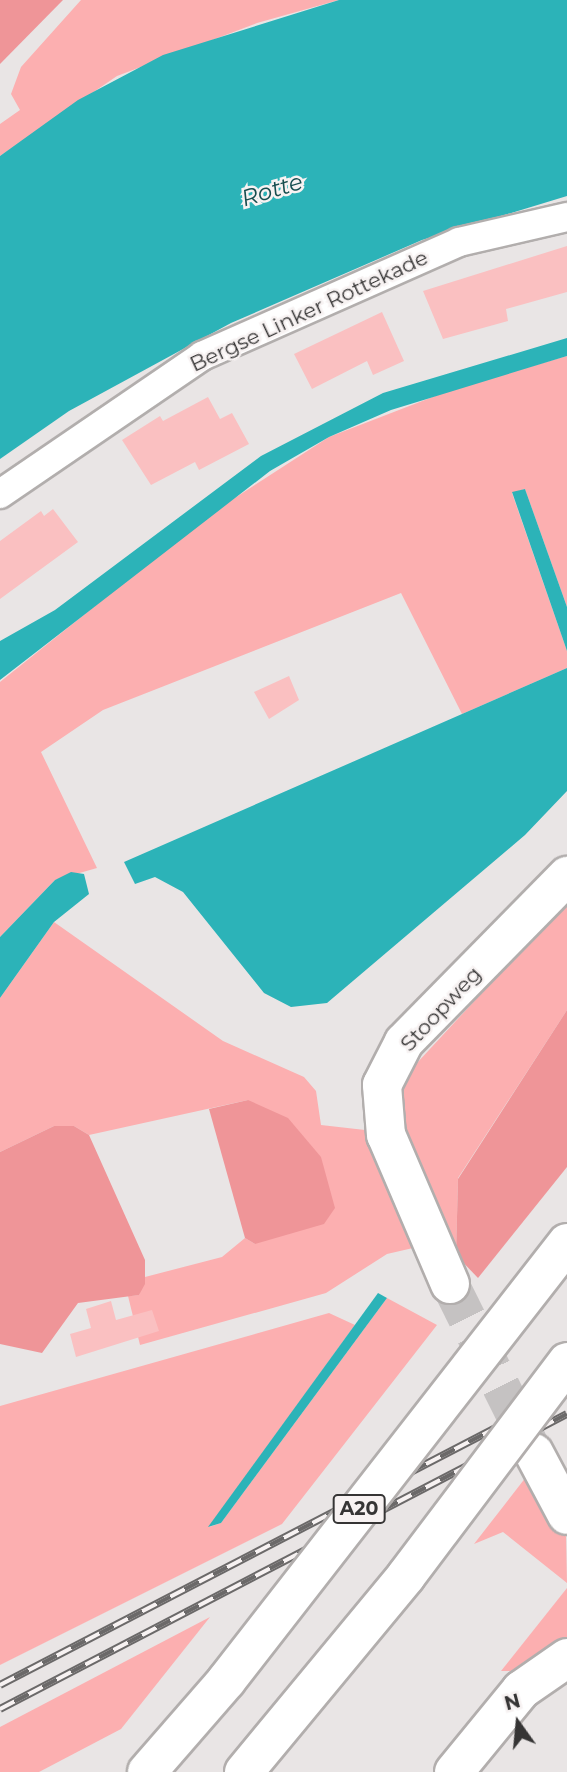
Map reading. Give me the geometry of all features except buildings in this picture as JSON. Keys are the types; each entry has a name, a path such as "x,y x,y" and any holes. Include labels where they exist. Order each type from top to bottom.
{"main road":[{"name":"Stoopweg","path":"450,1284 386,1135 382,1085 404,1042 567,876"},
{"name":"A20","path":"146,1772 226,1681 567,1243"},
{"path":"244,1772 406,1576 567,1362"},
{"path":"534,1453 567,1515"},
{"path":"454,1772 521,1689 567,1658"}],"street":[{"name":"Bergse Linker Rottekade","path":"0,494 202,356 459,242 567,217"}],"shaded area":[{"path":"0,0 63,0 0,64"},
{"path":"81,0 339,0 257,23 117,76 0,156 0,124 20,110 11,94 21,67"},
{"path":"567,356 567,607 525,489 512,493 567,651 567,668 462,714 401,593 103,710 41,752 97,868 55,880 0,937 0,682 210,514 329,437 456,388"},
{"path":"567,901 567,1010 458,1178 456,1255 400,1126 404,1077"},
{"path":"54,922 223,1041 304,1077 316,1091 321,1125 365,1130 413,1248 387,1254 326,1293 140,1345 128,1296 139,1295 145,1277 222,1257 245,1238 255,1244 248,1100 89,1135 74,1126 54,1126 0,1152 0,998"},
{"path":"567,1010 567,1167 478,1278 456,1255 458,1179"},
{"path":"248,1100 288,1118 321,1157 335,1208 324,1224 255,1244 245,1238 209,1109"},
{"path":"54,1126 74,1126 89,1135 145,1260 145,1284 139,1295 78,1303 42,1353 0,1344 0,1152"},
{"path":"387,1298 437,1325 282,1524 0,1665 0,1406 329,1313 355,1325 209,1527 221,1523"},
{"path":"533,1468 566,1536 567,1583 503,1532 474,1544"},
{"path":"567,1588 567,1638 511,1671 501,1671"},
{"path":"210,1617 121,1729 39,1772 0,1772 0,1727"}],"water":[{"name":"Rotte","path":"339,0 567,0 567,196 422,240 231,323 69,411 0,459 0,156 78,100 163,55"},
{"path":"567,338 567,356 391,410 329,437 270,471 0,680 0,641 55,610 261,456 383,393"},
{"path":"525,489 567,607 567,651 512,492"},
{"path":"567,668 567,791 525,835 327,1003 291,1007 264,993 183,892 155,877 135,884 124,862"},
{"path":"71,872 84,874 89,894 54,922 0,998 0,937 55,880"},
{"path":"378,1293 387,1298 221,1523 208,1527"}],"tunnel":[{"path":"450,1284 534,1453"}],"railway":[{"path":"0,1685 567,1391"},
{"path":"0,1709 567,1414"}]}
